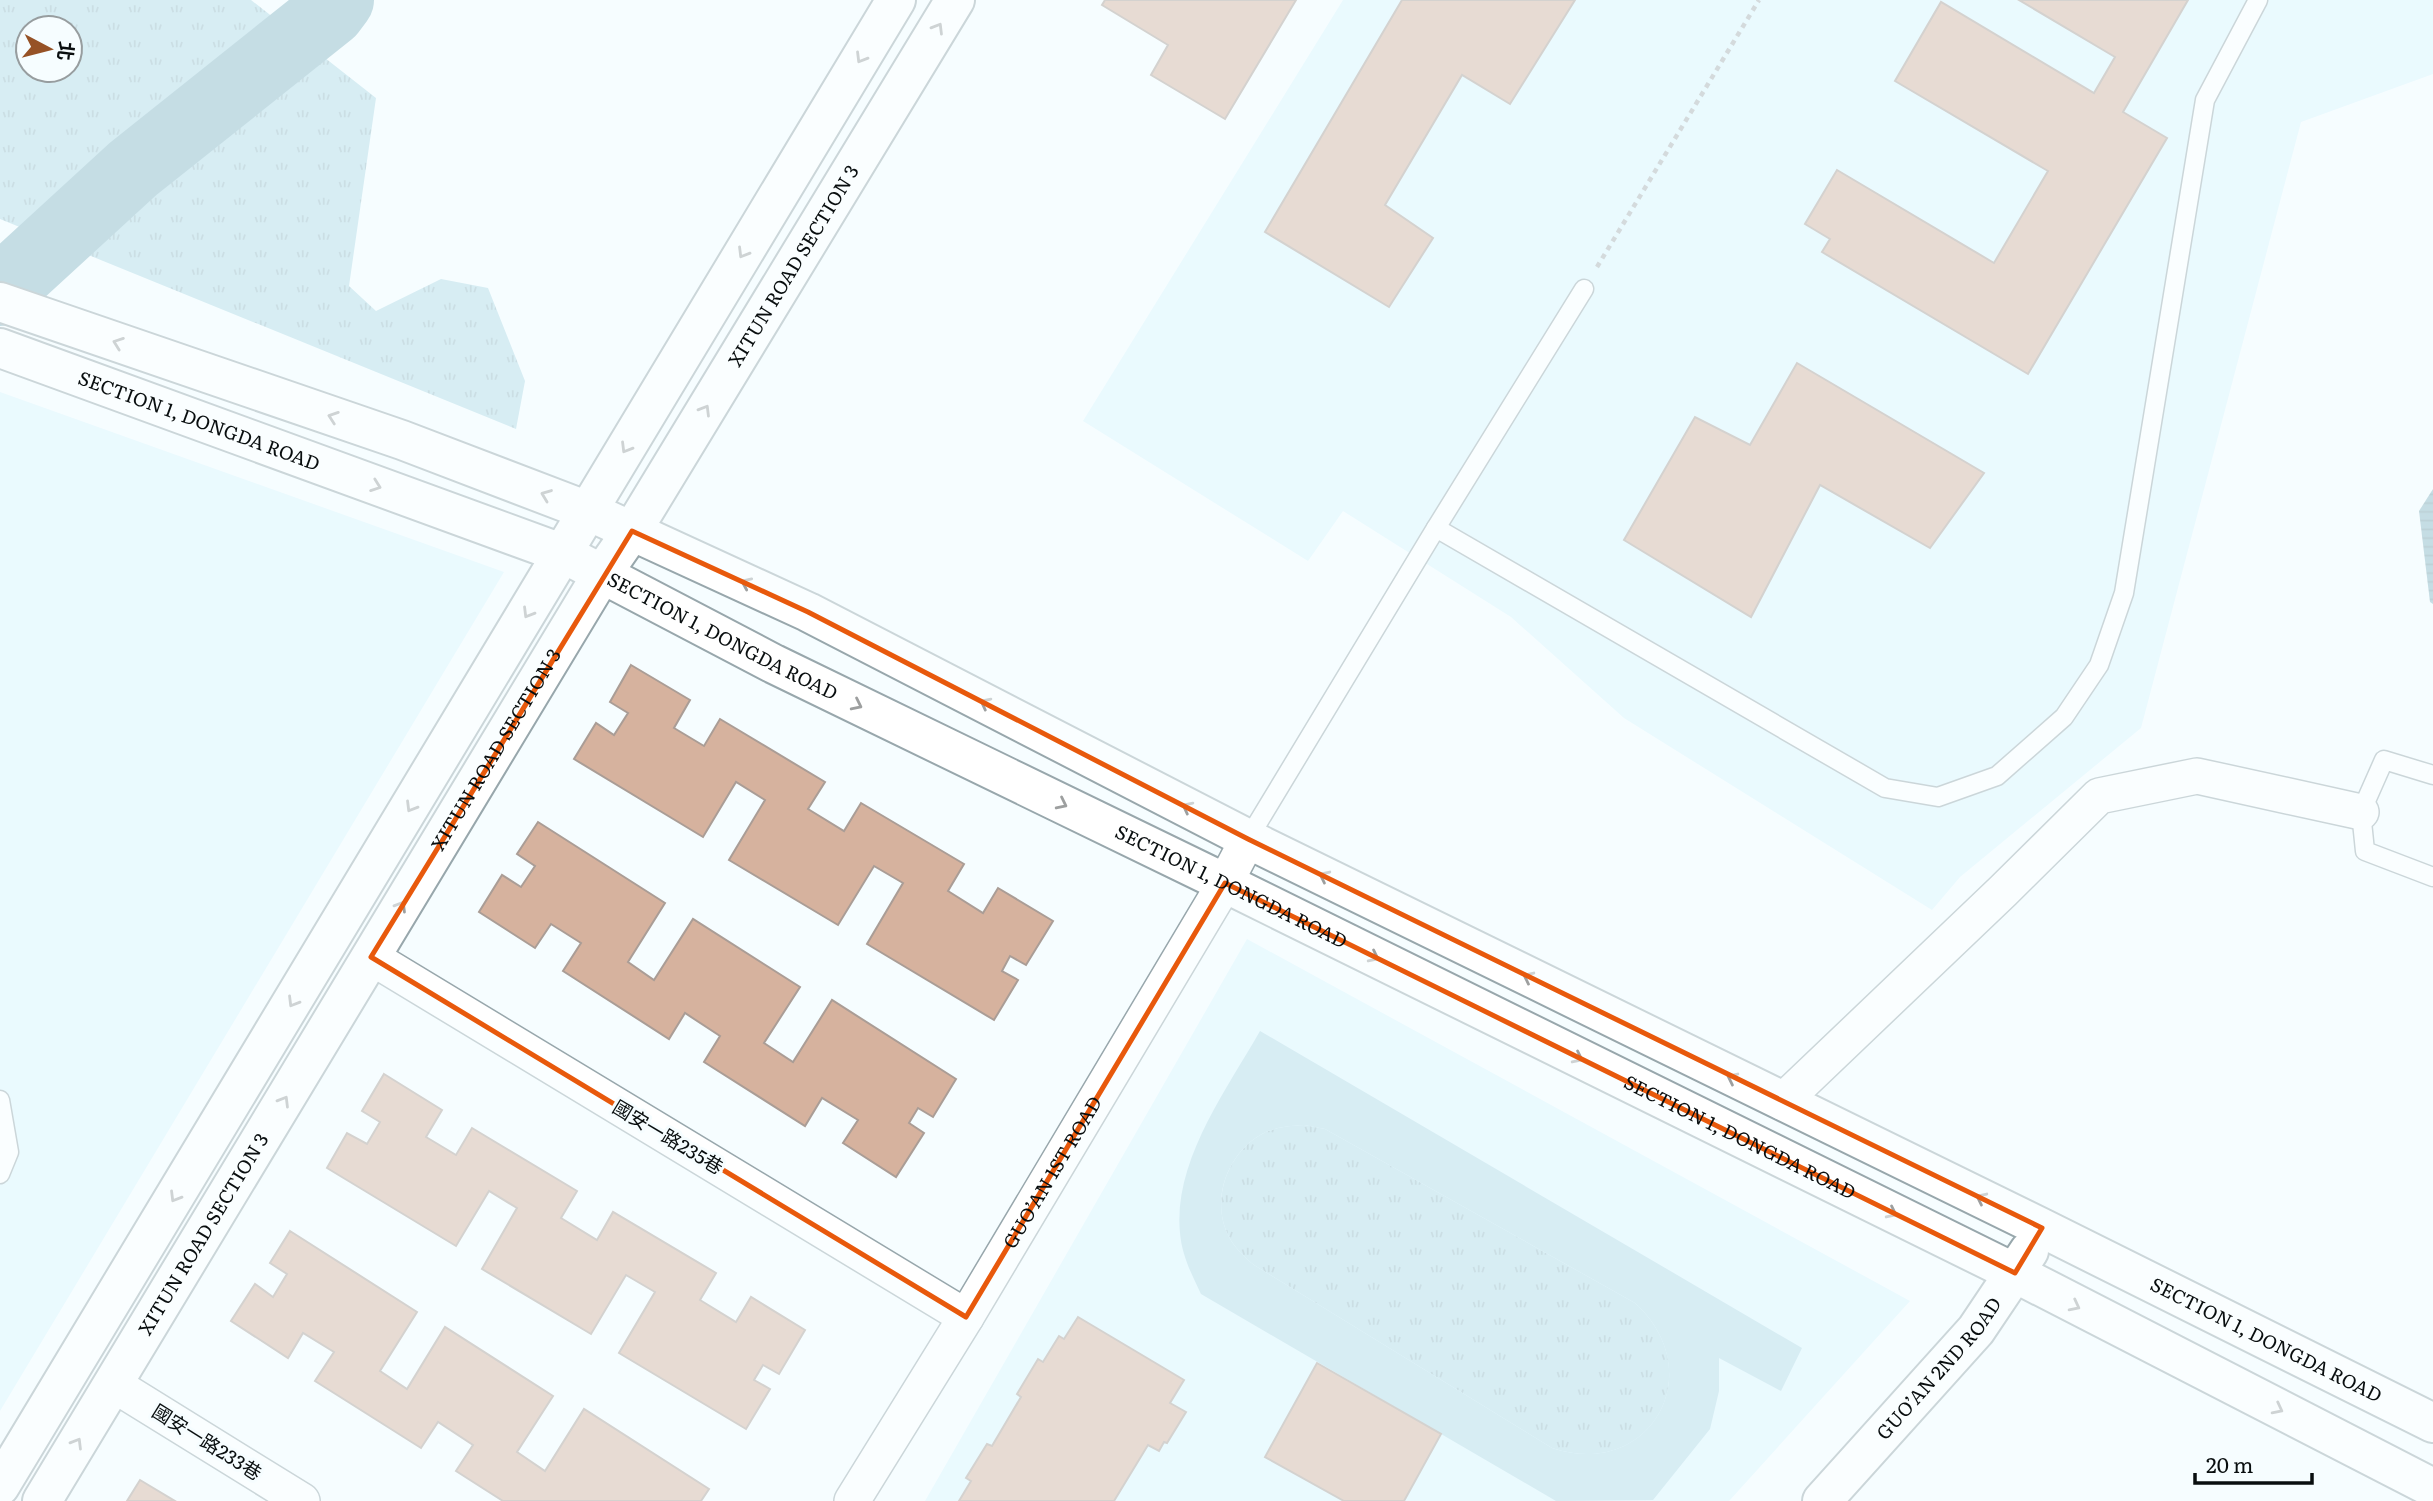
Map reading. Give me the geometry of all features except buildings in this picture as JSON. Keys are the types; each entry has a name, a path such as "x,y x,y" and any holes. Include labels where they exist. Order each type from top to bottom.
{"street":[{"path":"0,1486 896,0"},
{"name":"XITUN ROAD SECTION 3","path":"42,1501 602,574 632,531 955,0"},
{"name":"SECTION 1, DONGDA ROAD","path":"0,302 402,440 588,511 808,612 1248,839 2433,1423"},
{"name":"SECTION 1, DONGDA ROAD","path":"0,348 564,554 774,664 2015,1273 2433,1488"},
{"path":"1782,1102 2004,891 2099,796 2197,776 2361,812"},
{"name":"GUO’AN 1ST ROAD","path":"852,1501 1225,883 1248,839"},
{"name":"國安一路235巷","path":"371,957 965,1317"},
{"name":"GUO’AN 2ND ROAD","path":"1822,1501 1976,1330 2042,1228"},
{"name":"國安一路233巷","path":"113,1384 302,1501"}],"lane":[{"path":"1436,528 1885,788 1938,797 1997,776 2064,717 2071,707 2099,665 2124,593 2205,100 2258,0"},
{"path":"1248,839 1584,289"},
{"path":"2433,775 2384,760 2361,812 2365,851 2433,877"},
{"path":"0,1100 9,1152 0,1174"}],"path":[{"path":"1584,289 1759,0"}],"highlighted area":[{"path":"632,531 808,612 1248,839 2042,1228 2015,1273 1225,883 966,1317 371,957"}],"shaded area":[{"path":"1343,0 2433,0 2433,74 2301,122 2141,728 1960,877 1932,910 1624,718 1511,617 1343,511 1308,561 1083,421"},
{"path":"0,392 504,572 0,1411"},
{"path":"2433,489 2433,604 2430,602 2419,511"},
{"path":"1247,939 1910,1301 1729,1501 925,1501"}],"green space":[{"path":"0,0 251,0 376,98 349,286 376,311 441,279 488,288 525,381 516,429 0,219"},
{"path":"1260,1031 1802,1348 1781,1391 1719,1358 1719,1391 1710,1429 1653,1500 1556,1501 1201,1294 1181,1241 1180,1206 1185,1180 1193,1153 1218,1102","holes":["1304,1125 1325,1129 1635,1303 1657,1330 1668,1359 1668,1388 1659,1414 1641,1435 1617,1449 1587,1454 1552,1448 1243,1256 1229,1237 1221,1208 1225,1179 1231,1165 1250,1142 1267,1132 1282,1127"]},
{"path":"1304,1125 1325,1129 1635,1303 1657,1330 1668,1359 1668,1388 1659,1414 1641,1435 1617,1449 1587,1454 1552,1448 1247,1259 1231,1241 1224,1223 1221,1208 1225,1179 1239,1153 1250,1142 1272,1130"}],"waterway":[{"path":"0,291 133,169 330,12 339,0"}]}
